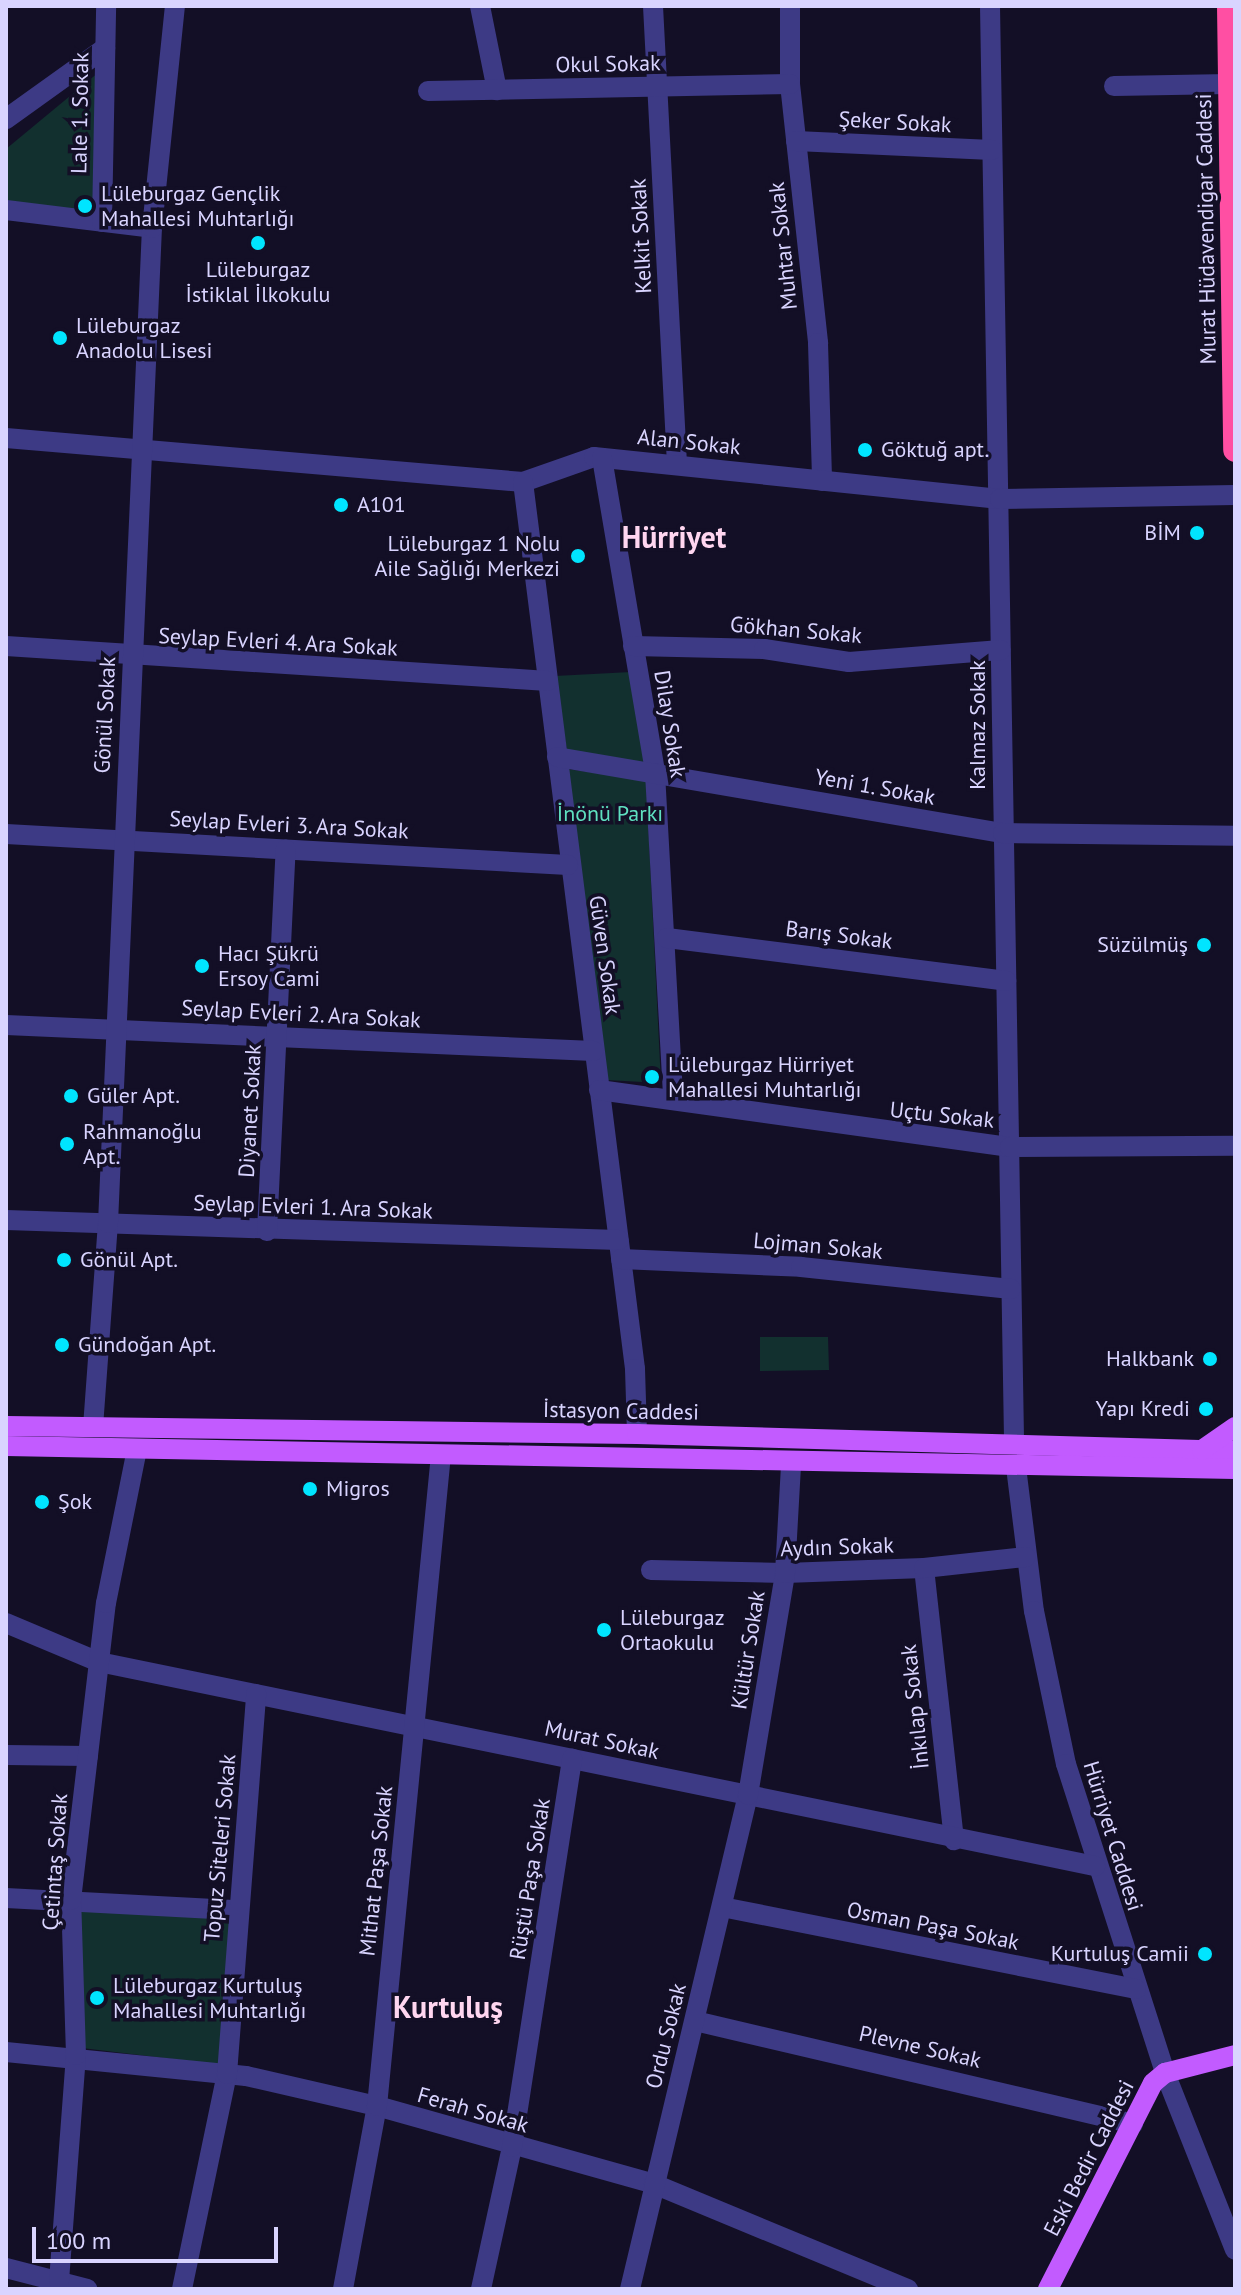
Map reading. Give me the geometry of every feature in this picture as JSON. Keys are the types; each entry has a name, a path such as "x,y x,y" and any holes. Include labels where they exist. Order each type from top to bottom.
{"highway":[{"name":"Murat Hüdavendigar Caddesi","path":"1229,6 1235,450"}],"main road":[{"name":"İstasyon Caddesi","path":"6,1426 442,1434 637,1434 1014,1444 1200,1461 1235,1469"},
{"path":"92,1448 93,1427"},
{"path":"1235,1427 1200,1461 1235,1484"},
{"path":"441,1455 442,1434"},
{"path":"636,1460 637,1434"},
{"path":"791,1438 791,1464"},
{"path":"1014,1444 1016,1467"},
{"name":"İstasyon Caddesi","path":"6,1446 1016,1467 1200,1461 1235,1451"},
{"name":"Eski Bedir Caddesi","path":"1048,2289 1153,2083 1165,2073 1235,2055"}],"street":[{"name":"Lale 1. Sokak","path":"102,222 106,6"},
{"name":"Gönül Sokak","path":"93,1427 108,1223 152,228 175,6"},
{"path":"480,6 497,90"},
{"name":"Kelkit Sokak","path":"653,6 677,463"},
{"name":"Muhtar Sokak","path":"790,6 790,84 818,343 822,481"},
{"name":"Kalmaz Sokak","path":"990,6 1014,1444"},
{"path":"6,119 105,48"},
{"name":"Okul Sokak","path":"428,91 790,84"},
{"path":"1114,86 1230,84"},
{"name":"Şeker Sokak","path":"796,141 992,150"},
{"path":"6,210 152,228"},
{"name":"Alan Sokak","path":"6,438 523,482 557,467 602,458 677,463 1000,499 1235,495"},
{"name":"Dilay Sokak","path":"602,458 655,773 667,938 673,1097"},
{"name":"Güven Sokak","path":"523,482 568,865 620,1250 637,1434"},
{"name":"Seylap Evleri 4. Ara Sokak","path":"6,646 132,658 548,681"},
{"name":"Gökhan Sokak","path":"633,646 764,649 849,662 1001,650"},
{"name":"Yeni 1. Sokak","path":"557,757 1003,833 1235,836"},
{"name":"Seylap Evleri 3. Ara Sokak","path":"6,834 568,865"},
{"name":"Diyanet Sokak","path":"267,1231 286,849"},
{"name":"Barış Sokak","path":"667,938 1006,981"},
{"name":"Seylap Evleri 2. Ara Sokak","path":"6,1025 593,1051"},
{"name":"Uçtu Sokak","path":"599,1090 673,1097 859,1130 1010,1147 1235,1146"},
{"name":"Seylap Evleri 1. Ara Sokak","path":"6,1220 620,1250"},
{"name":"Lojman Sokak","path":"620,1250 1011,1289"},
{"name":"Çetintaş Sokak","path":"59,2281 76,2055 71,1900 99,1662 137,1449"},
{"name":"Mithat Paşa Sokak","path":"343,2289 377,2106 441,1455"},
{"name":"Kültür Sokak","path":"748,1795 785,1573 791,1464"},
{"name":"Hürriyet Caddesi","path":"1016,1467 1025,1557 1049,1690 1095,1866 1165,2073 1235,2250"},
{"name":"Aydın Sokak","path":"651,1570 785,1573 924,1568 1025,1557"},
{"name":"İnkılap Sokak","path":"924,1568 954,1840"},
{"name":"Murat Sokak","path":"6,1623 99,1662 954,1840 1095,1866"},
{"name":"Topuz Siteleri Sokak","path":"182,2289 227,2074 256,1694"},
{"path":"6,1755 88,1756"},
{"name":"Rüştü Paşa Sokak","path":"481,2289 512,2147 572,1759"},
{"name":"Ordu Sokak","path":"630,2289 748,1795"},
{"path":"6,1898 238,1910"},
{"name":"Osman Paşa Sokak","path":"722,1907 1136,1989"},
{"name":"Plevne Sokak","path":"695,2021 1133,2124"},
{"name":"Ferah Sokak","path":"6,2052 76,2055 227,2074 377,2106 512,2147 654,2184 908,2289"},
{"path":"6,2268 87,2289"}],"green space":[{"path":"99,72 98,216 6,202 6,149"},
{"path":"631,672 645,763 567,751 555,676"},
{"name":"İnönü Parkı","path":"567,769 646,780 661,1083 606,1080"},
{"path":"760,1337 828,1337 829,1370 760,1371"},
{"path":"79,1907 231,1916 221,2065 82,2048"}],"place":[{"name":"Lüleburgaz Gençlik Mahallesi Muhtarlığı","path":"85,206"},
{"name":"Lüleburgaz İstiklal İlkokulu","path":"258,243"},
{"name":"Lüleburgaz Anadolu Lisesi","path":"60,338"},
{"name":"Göktuğ apt.","path":"865,450"},
{"name":"A101","path":"341,505"},
{"name":"BİM","path":"1197,533"},
{"name":"Lüleburgaz 1 Nolu Aile Sağlığı Merkezi","path":"578,556"},
{"name":"Süzülmüş","path":"1204,945"},
{"name":"Hacı Şükrü Ersoy Cami","path":"202,966"},
{"name":"Lüleburgaz Hürriyet Mahallesi Muhtarlığı","path":"652,1077"},
{"name":"Güler Apt.","path":"71,1096"},
{"name":"Rahmanoğlu Apt.","path":"67,1144"},
{"name":"Gönül Apt.","path":"64,1260"},
{"name":"Gündoğan Apt.","path":"62,1345"},
{"name":"Halkbank","path":"1210,1359"},
{"name":"Yapı Kredi","path":"1206,1409"},
{"name":"Migros","path":"310,1489"},
{"name":"Şok","path":"42,1502"},
{"name":"Lüleburgaz Ortaokulu","path":"604,1630"},
{"name":"Kurtuluş Camii","path":"1205,1954"},
{"name":"Lüleburgaz Kurtuluş Mahallesi Muhtarlığı","path":"97,1998"}],"district":[{"name":"Hürriyet","path":"674,537"},
{"name":"Kurtuluş","path":"448,2007"}]}
